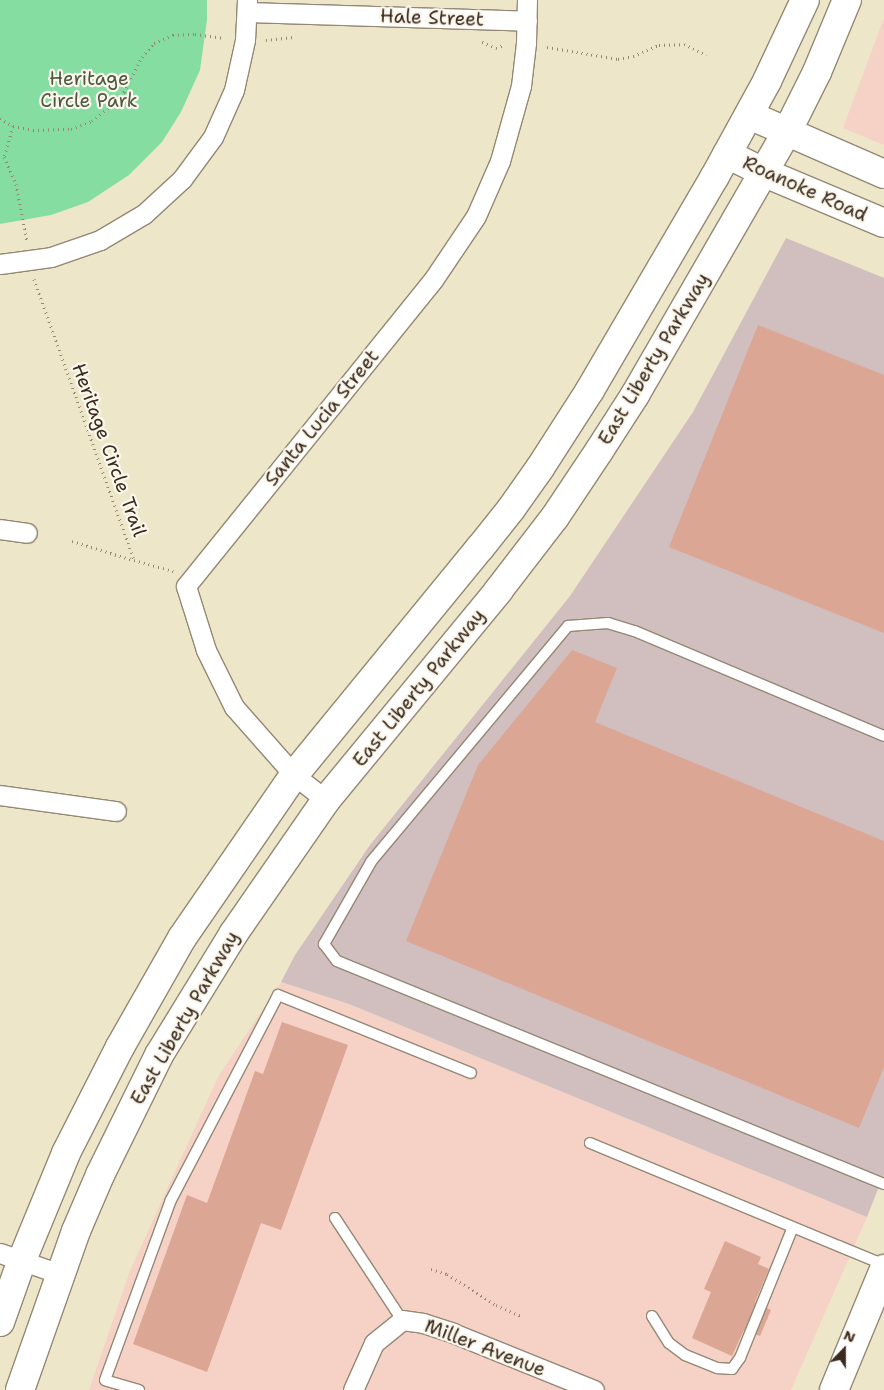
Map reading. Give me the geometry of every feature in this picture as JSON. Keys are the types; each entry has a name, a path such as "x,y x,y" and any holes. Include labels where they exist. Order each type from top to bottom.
{"street":[{"name":"Santa Lucia Street","path":"326,800 294,775 234,707 206,650 186,586 433,280 476,216 500,161 521,86 527,0"},
{"name":"East Liberty Parkway","path":"0,1322 11,1256 150,992 182,938 236,856 294,775 511,509 590,390 727,154 792,32 805,0"},
{"name":"East Liberty Parkway","path":"20,1390 60,1274 100,1175 159,1055 234,932 326,800 442,662 555,517 635,395 787,132 818,72 847,0"},
{"name":"Hale Street","path":"247,6 527,21"},
{"path":"0,264 51,257 92,243 130,223 170,191 203,152 228,106 243,57 247,6"},
{"path":"749,115 884,174"},
{"name":"Roanoke Road","path":"727,154 764,173 884,223"},
{"path":"0,529 27,533"},
{"path":"0,795 116,811"},
{"path":"11,1256 60,1274"},
{"path":"834,1390 884,1269"},
{"path":"353,1390 358,1375 374,1343 402,1320"},
{"name":"Miller Avenue","path":"402,1320 423,1322 594,1390"}],"lane":[{"path":"884,736 634,631 608,623 568,626 371,862 324,944 337,961 884,1184"},
{"path":"139,1390 105,1380 171,1200 278,995 471,1073"},
{"path":"590,1143 884,1265"},
{"path":"335,1218 402,1320"},
{"path":"652,1316 669,1343 685,1355 717,1368 732,1369 740,1358 793,1227"}],"path":[{"path":"0,118 13,126 52,131 71,129 92,120 110,107 124,92 142,57 154,43 173,35 214,37"},
{"path":"549,47 618,59 633,56 659,45 684,44 707,55"},
{"path":"13,126 4,157 16,184 25,232"},
{"name":"Heritage Circle Trail","path":"36,289 134,560 164,569 196,575"},
{"path":"72,541 134,560"},
{"path":"431,1269 447,1274 496,1305 521,1316"}],"shaded area":[{"path":"884,18 884,145 843,128"},
{"path":"786,238 884,278 884,1174 867,1217 349,1004 281,982 295,955 370,845 570,596 693,412"},
{"path":"281,982 349,1004 867,1217 791,1390 89,1390 130,1271 218,1077"}],"green space":[{"name":"Heritage Circle Park","path":"0,0 207,0 207,20 200,70 181,112 162,142 129,175 88,202 51,215 0,224"}],"building":[{"path":"758,325 884,375 884,633 669,547"},
{"path":"572,650 617,668 595,722 884,841 884,1067 859,1128 406,941 478,765"},
{"path":"282,1022 348,1045 281,1230 261,1223 207,1372 133,1344 187,1195 207,1203 255,1071 263,1074"},
{"path":"725,1241 761,1257 758,1264 769,1269 755,1302 771,1310 760,1336 744,1330 732,1356 692,1338 711,1292 704,1289"}]}
